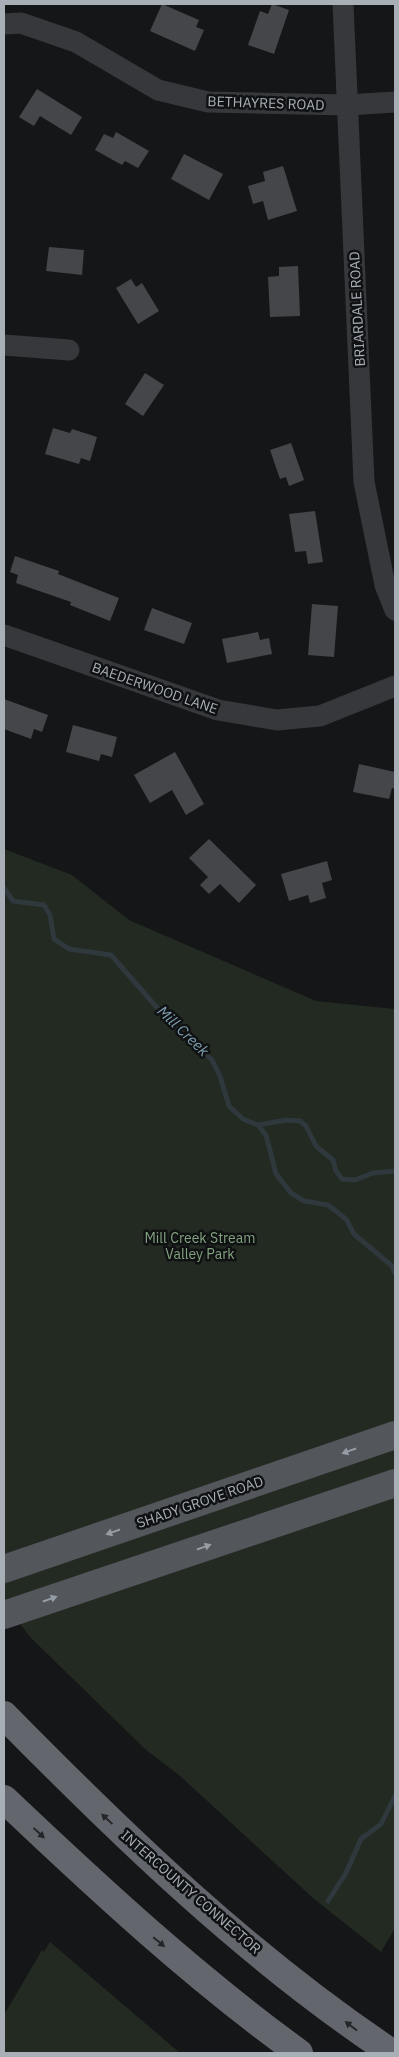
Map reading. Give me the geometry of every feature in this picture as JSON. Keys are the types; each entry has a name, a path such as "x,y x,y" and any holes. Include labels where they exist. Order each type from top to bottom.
{"highway":[{"name":"INTERCOUNTY CONNECTOR","path":"4,1715 88,1801 180,1887 299,1986 392,2053"},
{"path":"4,1799 127,1916 245,2014 299,2053"}],"main road":[{"name":"SHADY GROVE ROAD","path":"4,1570 395,1435"},
{"path":"4,1615 395,1483"}],"street":[{"name":"BRIARDALE ROAD","path":"343,4 364,482 385,585 395,610"},
{"name":"BETHAYRES ROAD","path":"4,24 21,23 76,42 158,90 208,102 347,105 395,102"},
{"path":"4,344 69,350"},
{"name":"BAEDERWOOD LANE","path":"4,635 218,710 277,720 320,716 395,686"}],"green space":[{"name":"Mill Creek Stream Valley Park","path":"4,849 72,875 129,920 316,1001 395,1009 395,1928 381,1952 314,1899 180,1776 145,1749 31,1638 4,1604"},
{"path":"50,1942 180,2053 4,2053 4,2015 42,1950 44,1952"}],"building":[{"path":"162,4 199,20 196,27 204,30 195,51 150,31"},
{"path":"272,4 289,10 274,54 248,45 260,11 268,14"},
{"path":"37,89 82,117 71,135 40,116 34,126 19,117"},
{"path":"116,132 149,151 138,168 125,161 122,165 95,150 104,134 113,138"},
{"path":"184,154 223,174 209,200 171,179"},
{"path":"283,166 297,211 268,220 263,201 253,204 248,186 265,181 263,172"},
{"path":"49,247 84,250 82,275 46,271"},
{"path":"298,266 300,316 270,317 268,277 279,276 279,267"},
{"path":"131,279 136,287 142,283 159,311 138,324 116,288"},
{"path":"145,373 164,385 143,416 125,404"},
{"path":"53,428 70,433 72,429 97,437 90,461 81,458 79,464 45,454"},
{"path":"291,443 304,480 289,486 286,477 280,479 270,450"},
{"path":"315,511 323,562 308,564 306,551 295,552 289,514"},
{"path":"15,556 59,571 58,574 119,598 110,621 70,605 71,602 16,583 18,575 10,572"},
{"path":"312,604 338,606 334,657 308,655"},
{"path":"152,608 192,623 184,644 144,630"},
{"path":"258,632 260,640 269,638 272,654 227,663 222,639"},
{"path":"4,699 48,715 42,732 34,729 31,739 4,729"},
{"path":"73,725 117,737 112,757 101,754 99,761 66,752"},
{"path":"175,752 204,804 186,815 172,790 150,803 134,775"},
{"path":"359,764 395,772 395,789 392,788 389,799 353,792"},
{"path":"209,839 256,885 239,903 220,884 209,894 200,885 208,877 189,858"},
{"path":"327,861 332,880 322,883 326,898 310,903 308,895 289,901 281,874"}],"waterway":[{"name":"Mill Creek","path":"4,888 13,901 44,905 50,915 54,939 69,949 111,955 159,1010 212,1060 220,1076 229,1106 243,1119 258,1125 266,1135 276,1174 291,1193 304,1201 328,1205 346,1219 354,1234 392,1266 395,1273"},
{"path":"258,1125 286,1120 300,1121 306,1126 316,1146 333,1160 336,1171 342,1179 355,1180 373,1173 395,1171"},
{"name":"Mill Creek","path":"328,1901 346,1873 361,1839 381,1824 395,1796"}]}
